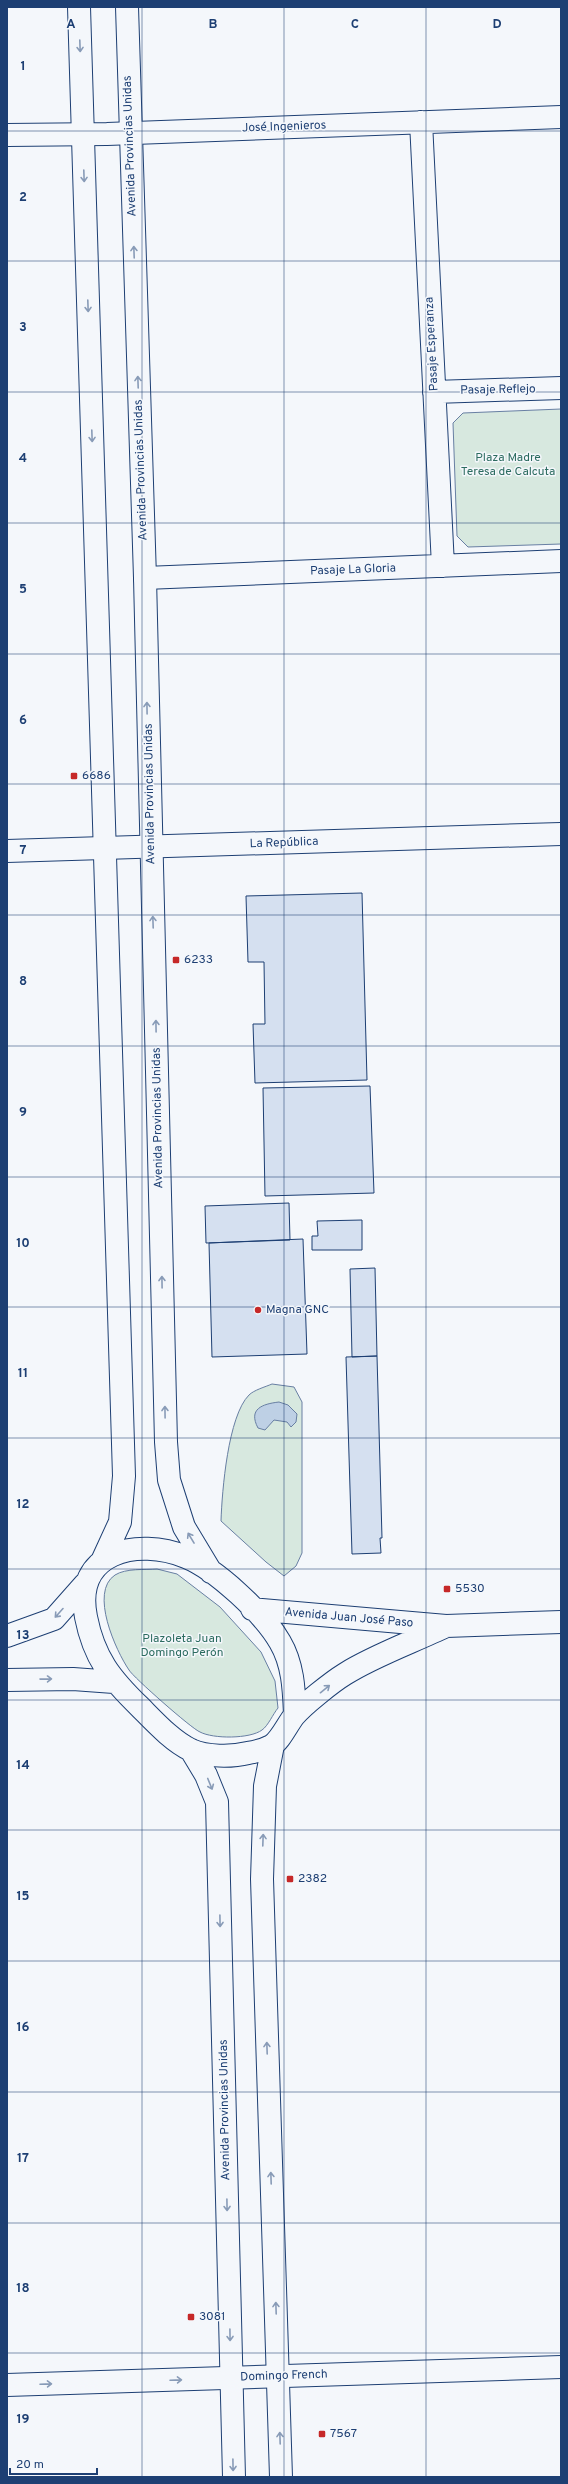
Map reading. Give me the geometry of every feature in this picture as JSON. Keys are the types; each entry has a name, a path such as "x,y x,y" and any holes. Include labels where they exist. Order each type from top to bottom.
{"main road":[{"path":"7,1636 54,1619 85,1584 92,1570 103,1559 120,1522 124,1476 79,7"},
{"name":"Avenida Provincias Unidas","path":"127,7 144,578 166,1442 169,1480 184,1527 211,1572"},
{"name":"José Ingenieros","path":"7,135 130,133 561,117"},
{"name":"Pasaje Esperanza","path":"421,122 443,566"},
{"name":"Pasaje Reflejo","path":"434,392 561,388"},
{"name":"Pasaje La Gloria","path":"144,578 561,562"},
{"name":"La República","path":"7,851 151,848 561,834"},
{"path":"103,1559 130,1550 159,1550 186,1557 211,1572 238,1594 252,1608 280,1642 294,1677 295,1714"},
{"path":"85,1584 85,1610 89,1636 99,1660 114,1682 145,1713 191,1750 218,1756 246,1754 273,1746 265,1786 262,1879 281,2477"},
{"name":"Avenida Juan José Paso","path":"252,1608 446,1626 561,1622"},
{"name":"Avenida Juan José Paso","path":"273,1746 295,1714 344,1674 446,1626"},
{"path":"7,1680 73,1679 114,1682"},
{"name":"Avenida Provincias Unidas","path":"191,1750 206,1775 217,1802 234,2477"},
{"name":"Domingo French","path":"7,2385 561,2367"}],"green space":[{"name":"Plaza Madre Teresa de Calcuta","path":"561,409 561,544 468,547 457,536 453,423 463,413"},
{"path":"272,1384 294,1387 302,1402 302,1553 296,1566 284,1576 266,1562 221,1521 225,1473 231,1436 236,1419 242,1405 251,1393"},
{"name":"Plazoleta Juan Domingo Perón","path":"157,1569 177,1574 220,1607 261,1652 275,1681 278,1708 262,1730 249,1735 231,1737 213,1736 200,1732 163,1702 129,1670 118,1650 107,1622 104,1594 108,1583 115,1575 119,1573 130,1570"}],"water":[{"path":"279,1402 288,1405 297,1414 296,1422 291,1427 287,1422 274,1420 265,1430 258,1428 255,1422 255,1416 258,1409 267,1404"}],"building":[{"path":"362,893 367,1080 255,1083 253,1024 265,1024 264,962 248,962 246,896"},
{"path":"370,1086 374,1193 265,1196 263,1088"},
{"path":"289,1203 290,1240 206,1243 205,1206"},
{"path":"362,1220 362,1250 312,1250 312,1236 318,1236 317,1221"},
{"path":"303,1239 307,1354 212,1357 209,1243"},
{"path":"375,1268 377,1356 352,1357 350,1269"},
{"path":"377,1356 382,1538 380,1538 381,1553 352,1554 346,1357"}],"place":[{"name":"6686","path":"74,776"},
{"name":"6233","path":"176,960"},
{"name":"Magna GNC","path":"258,1310"},
{"name":"5530","path":"447,1589"},
{"name":"2382","path":"290,1879"},
{"name":"3081","path":"191,2317"},
{"name":"7567","path":"322,2434"}]}
